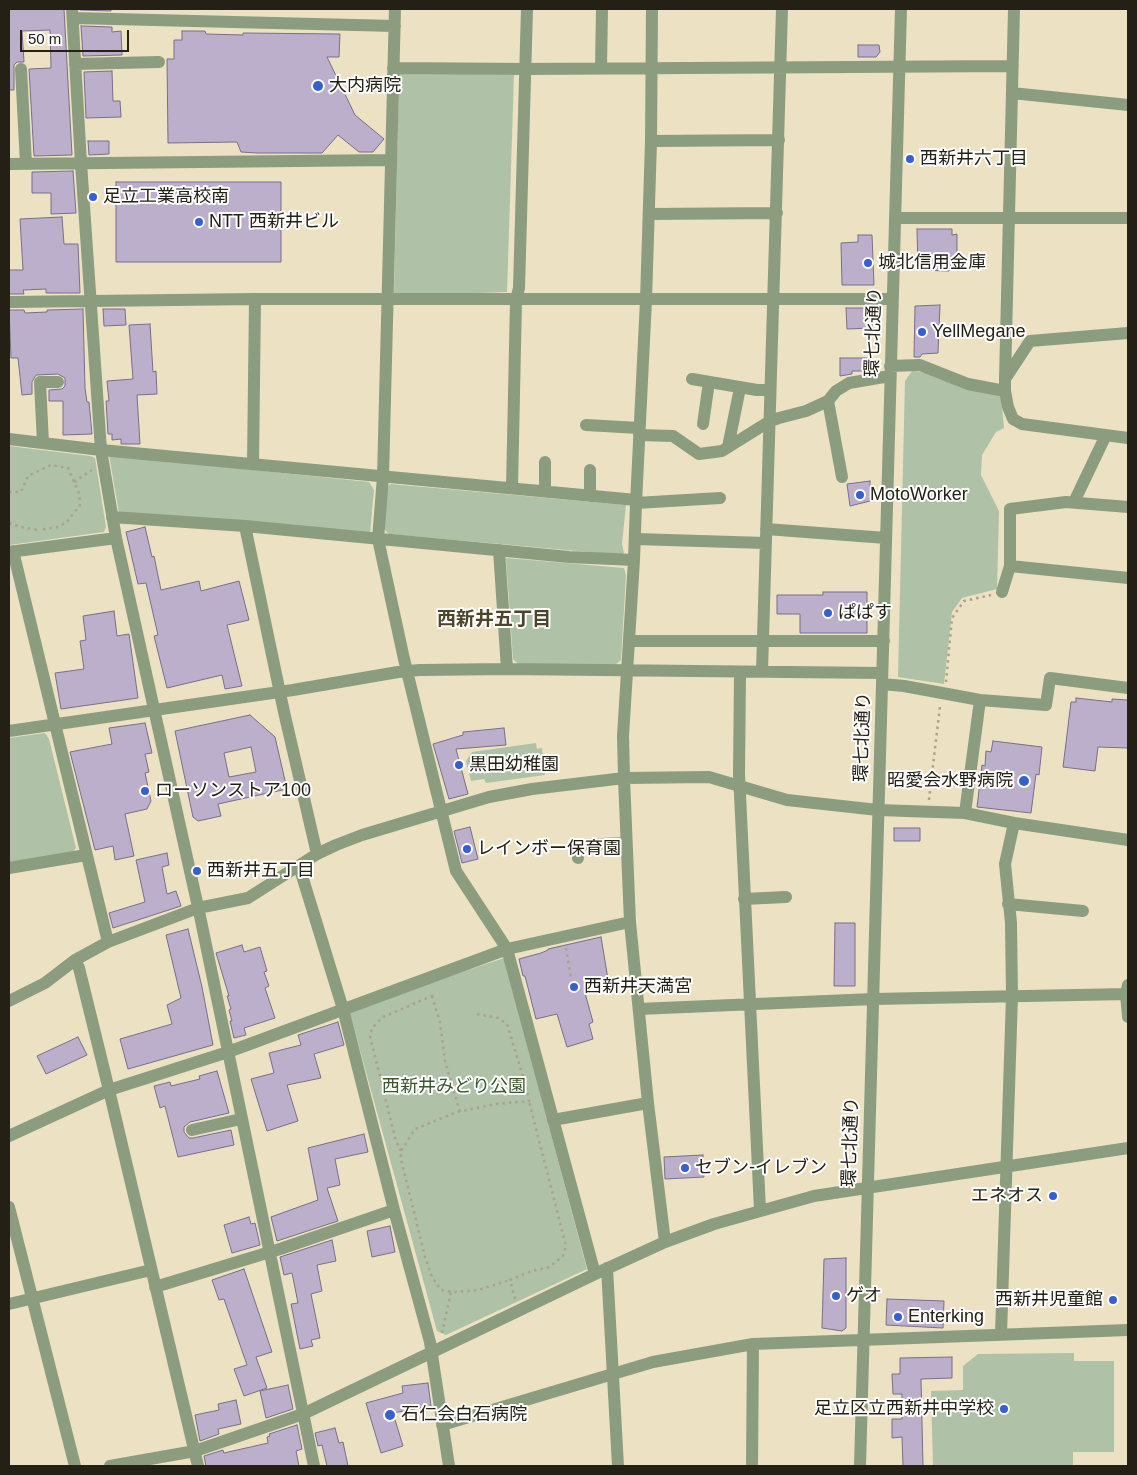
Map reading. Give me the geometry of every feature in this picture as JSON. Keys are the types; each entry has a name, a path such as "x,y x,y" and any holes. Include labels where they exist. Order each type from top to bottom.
{"street":[{"path":"395,9 383,477 378,539 456,871 507,949 595,1274"},
{"path":"512,488 516,300 519,288 527,9"},
{"path":"601,68 602,9"},
{"path":"652,9 650,68 651,140 646,300 630,641 623,736 630,922 648,1103 665,1242"},
{"path":"762,671 782,9"},
{"name":"環七北通り","path":"860,1466 901,9"},
{"path":"1014,9 1005,385 1008,407 1013,419 1022,424 1128,438"},
{"path":"314,1466 198,908 112,517 101,450 72,13 394,26"},
{"path":"75,64 158,62"},
{"path":"393,68 1012,66"},
{"path":"21,69 26,164"},
{"path":"1012,93 1128,105"},
{"path":"651,140 779,140"},
{"path":"9,164 391,160"},
{"path":"649,214 777,213"},
{"path":"895,218 1128,218"},
{"path":"9,302 255,299 646,300 892,298"},
{"path":"253,464 255,299"},
{"path":"1005,385 1030,341 1128,333"},
{"path":"586,425 673,436 699,454 722,451 770,422 806,411 828,401 836,391 848,383 890,371 920,365 968,384 1005,385"},
{"path":"692,379 740,388 770,390"},
{"path":"43,443 40,382 58,382"},
{"path":"703,424 709,382"},
{"path":"728,447 740,388"},
{"path":"828,401 842,477"},
{"path":"1074,502 1106,434"},
{"path":"9,439 101,450 636,501 720,498"},
{"path":"544,491 545,462"},
{"path":"590,470 590,496"},
{"path":"1002,592 1010,566 1010,509 1074,502 1128,507"},
{"path":"112,517 245,526 569,557 634,560"},
{"path":"245,526 317,854"},
{"path":"766,529 886,538"},
{"path":"108,942 11,552 116,538"},
{"path":"635,539 765,543"},
{"path":"499,550 508,669"},
{"path":"1010,566 1128,578"},
{"path":"630,641 884,641"},
{"path":"9,731 280,692 408,670 762,671 882,679 904,686 980,700 1046,705 1050,678 1128,688"},
{"path":"740,672 740,787 744,899 760,1210"},
{"path":"965,813 980,700"},
{"path":"9,1001 45,983 75,960 108,942 198,908 248,898 317,854 362,835 489,796 532,789 624,778 709,777 787,800 878,810 965,813 1128,840"},
{"path":"1001,1334 1012,996 1011,923 1005,864 1014,822"},
{"path":"578,858 577,845 626,843"},
{"path":"9,868 86,855"},
{"path":"298,866 343,1009 432,1352 449,1466"},
{"path":"744,899 786,897"},
{"path":"1008,904 1083,911"},
{"path":"9,1136 109,1090 228,1052 507,949 630,922"},
{"path":"75,960 79,968 109,1090 198,1466"},
{"path":"639,1009 749,1003 1128,991 1128,1017"},
{"path":"553,1120 648,1103"},
{"path":"192,1130 241,1119"},
{"path":"110,1466 195,1451 303,1414 607,1268 665,1242 714,1224 814,1196 1128,1148"},
{"path":"9,1207 75,1466"},
{"path":"155,1287 270,1252 394,1210"},
{"path":"607,1268 618,1466"},
{"path":"9,1304 151,1270"},
{"path":"442,1425 653,1362 753,1344 1128,1330"},
{"path":"752,1466 753,1344"}],"path":[{"path":"9,492 21,492 28,476 51,465 68,468 79,494 80,505 66,522 57,527 39,530 9,523"},
{"path":"39,530 42,548"},
{"path":"564,937 571,978"},
{"path":"424,980 432,996 440,1022 445,1061 460,1112"},
{"path":"432,996 382,1017 372,1028 370,1036 396,1141 401,1151 403,1168 427,1264 432,1277 441,1290 451,1292 486,1289 532,1271 549,1267 563,1256 566,1246 525,1083 507,1024 498,1018 477,1014"},
{"path":"401,1151 415,1128 460,1112 496,1104 529,1101 546,1096"},
{"path":"510,1280 516,1301"},
{"path":"441,1336 451,1292"}],"green space":[{"path":"399,72 514,75 507,292 394,296"},
{"path":"912,371 937,374 1001,396 1004,428 996,432 982,455 981,475 999,511 997,589 962,598 952,612 944,684 898,677 905,381"},
{"path":"9,446 95,458 106,527 104,532 9,545"},
{"path":"109,455 369,482 374,490 370,534 119,513"},
{"path":"390,484 626,505 622,544 624,553 622,555 389,534 384,529 386,490"},
{"path":"506,558 624,568 626,575 621,660 615,665 518,664 513,659"},
{"path":"45,733 49,739 76,848 72,853 9,863 9,738"},
{"path":"536,743 537,749 542,748 545,775 486,783 484,779 471,781 466,761 472,752"},
{"name":"西新井みどり公園","path":"504,958 587,1269 446,1335 437,1331 349,1010"},
{"path":"1074,1353 1074,1361 1114,1361 1114,1452 1073,1452 1073,1466 933,1466 931,1391 963,1390 963,1366 978,1354"}],"building":[{"path":"9,9 64,9 72,155 34,156 29,69 51,68 50,30 22,31 24,62 17,62 14,65 14,90 9,90"},
{"path":"111,9 111,11 80,10"},
{"path":"81,26 112,27 112,32 121,31 122,55 83,56"},
{"path":"182,31 205,31 206,34 243,35 243,33 340,34 339,57 327,57 355,115 384,139 373,152 359,152 338,135 322,153 241,152 237,142 168,143 167,59 174,59 174,40 182,40"},
{"path":"858,45 879,45 880,52 876,57 858,57"},
{"path":"112,71 113,101 120,101 121,117 86,118 84,72"},
{"path":"88,141 109,141 109,154 89,155"},
{"path":"73,171 76,213 51,214 51,193 32,193 32,172"},
{"name":"NTT 西新井ビル","path":"116,182 281,182 281,262 116,262"},
{"path":"62,217 64,244 78,244 80,293 46,293 46,289 23,290 24,294 9,294 9,270 23,270 20,219"},
{"path":"917,229 952,229 952,235 957,234 957,263 951,264 949,271 918,270"},
{"path":"858,235 872,235 874,285 842,285 841,243 858,242"},
{"path":"940,305 938,353 922,354 920,357 914,357 915,306"},
{"path":"846,308 868,308 872,311 872,328 847,329"},
{"path":"83,309 85,388 87,402 89,402 92,434 63,435 63,401 49,401 49,390 62,389 65,386 65,378 58,374 36,375 32,382 32,394 22,395 18,358 11,358 9,310 24,310 25,313"},
{"path":"103,309 125,309 126,325 104,326"},
{"path":"150,324 153,372 156,371 157,394 137,395 140,444 121,444 121,439 112,440 112,434 108,434 106,401 109,401 107,381 133,379 129,325"},
{"path":"840,358 869,358 869,371 852,371 852,374 840,376"},
{"path":"870,481 870,501 850,506 847,484"},
{"path":"145,527 152,557 154,556 161,590 199,581 201,591 239,581 249,620 227,625 242,686 225,689 222,675 167,688 154,636 158,635 146,583 138,584 126,532"},
{"path":"823,592 867,592 867,633 800,633 800,614 777,614 777,595 823,595"},
{"path":"114,611 117,636 129,634 138,698 61,709 55,673 84,669 80,641 86,640 83,616"},
{"path":"1076,698 1112,702 1112,699 1128,700 1128,748 1098,747 1095,771 1063,767 1071,702 1076,702"},
{"path":"250,715 275,737 287,789 218,804 221,816 198,821 193,817 175,731","holes":["251,747 256,772 229,777 224,753"]},
{"path":"145,723 152,753 145,754 149,772 145,773 151,801 147,809 125,814 134,856 115,860 113,846 95,850 70,752 112,744 109,728"},
{"path":"504,728 506,745 456,749 468,794 449,799 433,744 463,735 463,732"},
{"path":"993,741 1042,747 1039,775 1036,774 1031,813 977,807 982,765 985,766 986,751 991,752"},
{"path":"470,827 478,859 462,863 454,831"},
{"path":"894,828 920,828 920,841 894,841"},
{"path":"167,853 169,865 162,867 167,894 176,891 181,906 113,928 109,913 145,902 136,860"},
{"path":"835,923 855,923 855,986 834,986"},
{"path":"188,929 213,1045 128,1069 120,1039 172,1024 167,1005 181,998 166,935"},
{"path":"601,937 609,985 585,993 593,1022 589,1024 593,1039 567,1047 557,1014 536,1019 519,959 548,949"},
{"path":"242,945 244,952 260,947 267,971 264,972 269,986 265,988 275,1018 244,1028 246,1035 234,1038 230,1021 232,1021 229,1010 231,1009 227,996 229,996 216,953"},
{"path":"338,1022 344,1045 314,1054 321,1078 287,1085 298,1121 267,1131 251,1079 274,1073 269,1053 301,1045 298,1035"},
{"path":"78,1037 87,1055 46,1074 37,1056"},
{"path":"217,1071 229,1113 190,1122 184,1127 184,1132 189,1138 193,1138 231,1130 234,1145 178,1157 165,1106 160,1108 154,1086 170,1082 171,1086 200,1079 199,1076"},
{"path":"364,1134 368,1152 335,1159 340,1185 327,1188 338,1221 277,1241 271,1217 318,1200 308,1148"},
{"path":"703,1155 704,1177 665,1179 664,1157"},
{"path":"249,1217 251,1224 255,1223 260,1245 232,1253 224,1225"},
{"path":"390,1226 395,1252 372,1257 367,1231"},
{"path":"332,1240 336,1261 317,1265 322,1291 311,1294 320,1338 311,1340 313,1346 300,1349 291,1304 298,1303 292,1273 284,1275 280,1257"},
{"path":"846,1258 846,1328 842,1331 822,1328 824,1259"},
{"path":"244,1269 272,1352 256,1357 267,1388 244,1396 234,1369 247,1365 224,1299 219,1300 212,1280"},
{"path":"887,1299 944,1301 943,1328 886,1325"},
{"path":"952,1357 952,1378 921,1379 923,1466 903,1466 902,1437 892,1438 892,1419 902,1419 902,1394 893,1394 892,1374 900,1374 900,1358"},
{"path":"428,1383 431,1406 393,1413 403,1446 381,1453 366,1403 403,1393 402,1386"},
{"path":"288,1385 293,1409 266,1418 260,1391"},
{"path":"236,1400 241,1424 218,1429 219,1434 200,1441 195,1415 219,1410 218,1404"},
{"path":"297,1425 302,1449 296,1451 299,1466 206,1466 204,1456 223,1450 224,1453 268,1443 267,1437 270,1436 269,1434"},
{"path":"335,1428 339,1443 343,1442 348,1466 327,1466 322,1445 318,1446 315,1433"}],"place":[{"name":"大内病院","path":"318,86"},
{"name":"西新井六丁目","path":"910,159"},
{"name":"足立工業高校南","path":"93,197"},
{"name":"NTT 西新井ビル","path":"199,222"},
{"name":"城北信用金庫","path":"868,263"},
{"name":"YellMegane","path":"922,332"},
{"name":"MotoWorker","path":"860,495"},
{"name":"ぱぱす","path":"828,613"},
{"name":"黒田幼稚園","path":"459,765"},
{"name":"昭愛会水野病院","path":"1024,781"},
{"name":"ローソンストア100","path":"145,791"},
{"name":"レインボー保育園","path":"467,849"},
{"name":"西新井五丁目","path":"197,871"},
{"name":"西新井天満宮","path":"574,987"},
{"name":"セブン-イレブン","path":"685,1168"},
{"name":"エネオス","path":"1053,1196"},
{"name":"ゲオ","path":"836,1296"},
{"name":"西新井児童館","path":"1113,1300"},
{"name":"Enterking","path":"898,1317"},
{"name":"足立区立西新井中学校","path":"1004,1409"},
{"name":"石仁会白石病院","path":"390,1415"}],"district":[{"name":"西新井五丁目","path":"494,620"}]}
